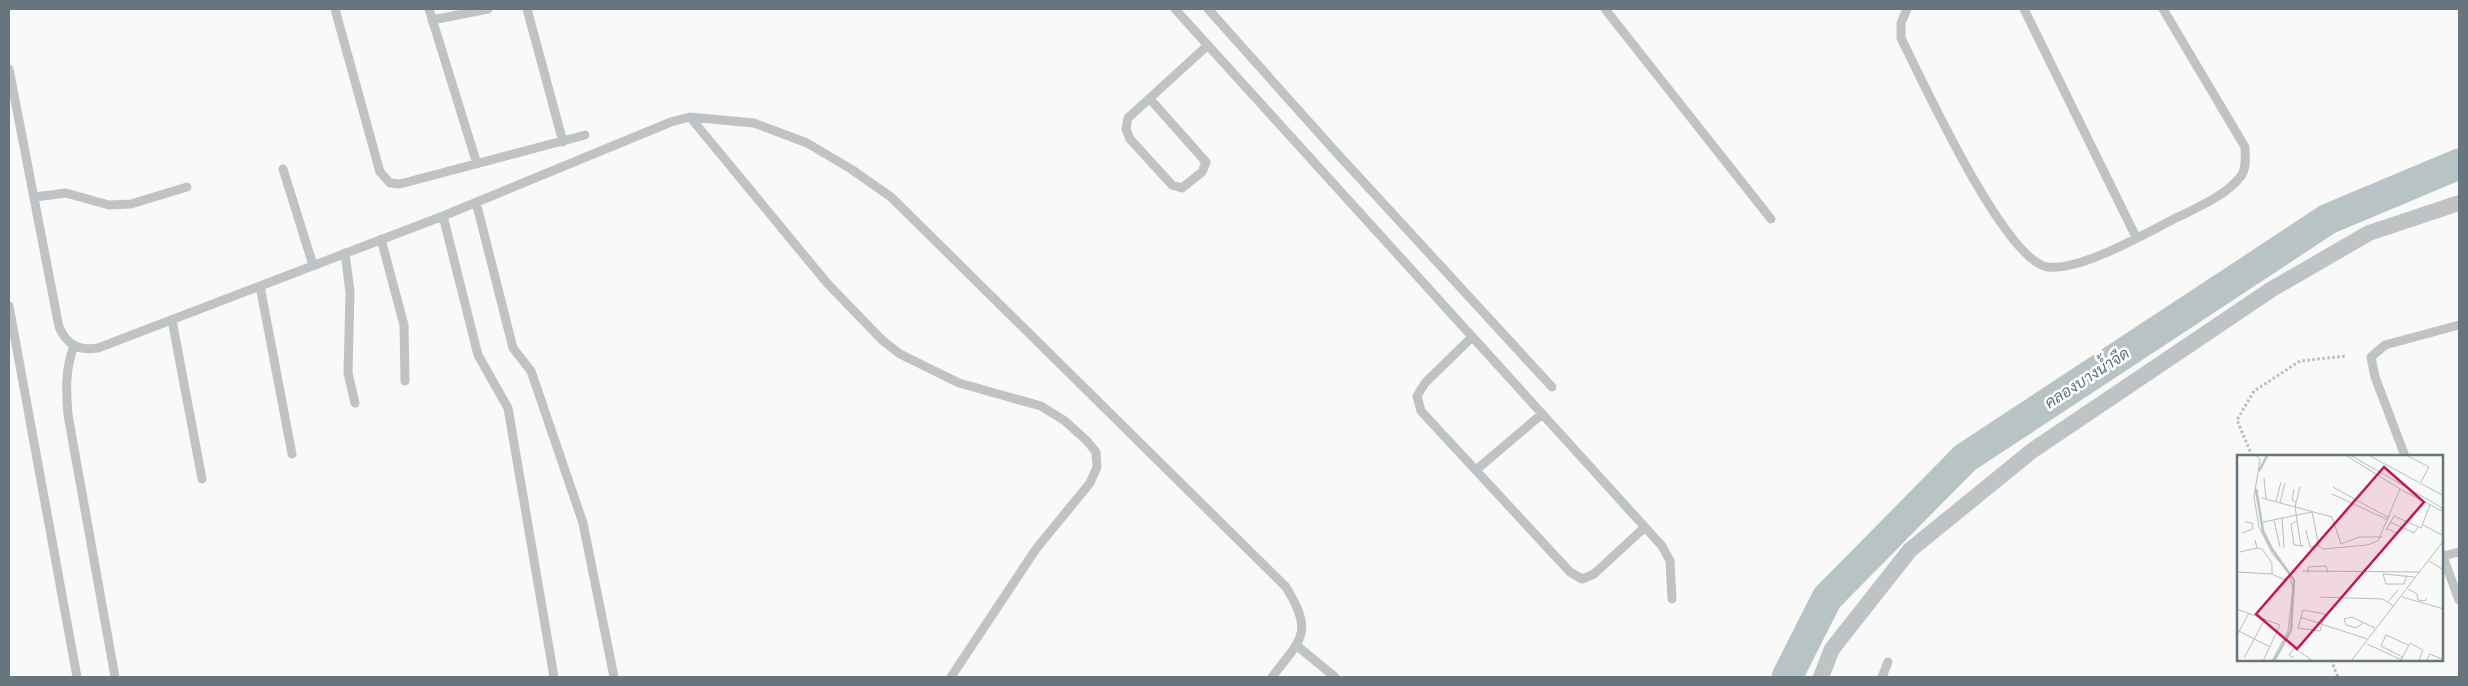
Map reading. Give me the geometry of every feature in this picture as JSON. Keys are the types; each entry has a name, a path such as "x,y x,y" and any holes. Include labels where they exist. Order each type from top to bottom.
{"street":[{"path":"1821,677 1832,649 1910,550 2033,450 2272,289 2369,233 2459,203"}],"lane":[{"path":"335,9 380,172 390,184 400,184 585,135"},
{"path":"429,9 477,164"},
{"path":"432,20 488,9"},
{"path":"528,9 563,142"},
{"path":"1175,9 1662,546 1670,561 1672,599"},
{"path":"1208,9 1334,150 1552,387"},
{"path":"1605,9 1771,219"},
{"path":"1907,9 1901,23 1901,38 1988,205 2022,251 2047,267 2075,265 2136,237 2221,193 2241,176 2245,166 2245,147 2164,9"},
{"path":"2024,9 2136,237"},
{"path":"1150,99 1206,162 1202,172 1182,188 1172,185 1130,139 1128,134 1128,118 1208,45"},
{"path":"9,69 59,327 65,339 74,346 86,350 98,348 443,216 671,122 690,117 754,123 807,143 851,169 891,198 1286,587 1298,606 1304,626 1296,645 1272,677"},
{"path":"690,117 827,283 882,340 900,354 959,383 1042,406 1065,421 1087,440 1096,452 1097,467 1090,483 1036,548 951,677"},
{"path":"283,169 313,265"},
{"path":"35,197 66,192 109,205 131,204 186,188"},
{"path":"476,202 513,348 531,371 583,524 614,677"},
{"path":"443,216 478,355 508,408 554,677"},
{"path":"381,239 404,325 405,381"},
{"path":"345,254 350,292 348,373 355,403"},
{"path":"260,286 292,454"},
{"path":"9,306 77,677"},
{"path":"172,320 202,479"},
{"path":"2405,455 2375,377 2371,357 2385,345 2459,325"},
{"path":"1472,336 1425,383 1417,396 1421,411 1570,572 1582,579 1594,574 1645,527"},
{"path":"74,346 68,364 65,385 68,416 115,677"},
{"path":"1476,470 1542,414"},
{"path":"2443,555 2459,552"},
{"path":"2443,558 2459,600"},
{"path":"1296,645 1335,677"},
{"path":"1882,677 1888,662"}],"path":[{"path":"2252,455 2238,420 2254,390 2300,362 2346,356"},
{"path":"2331,661 2338,677"}],"waterway":[{"name":"คลองบางน้ำจืด","path":"1787,677 1827,598 1965,458 2328,219 2459,164"}]}
